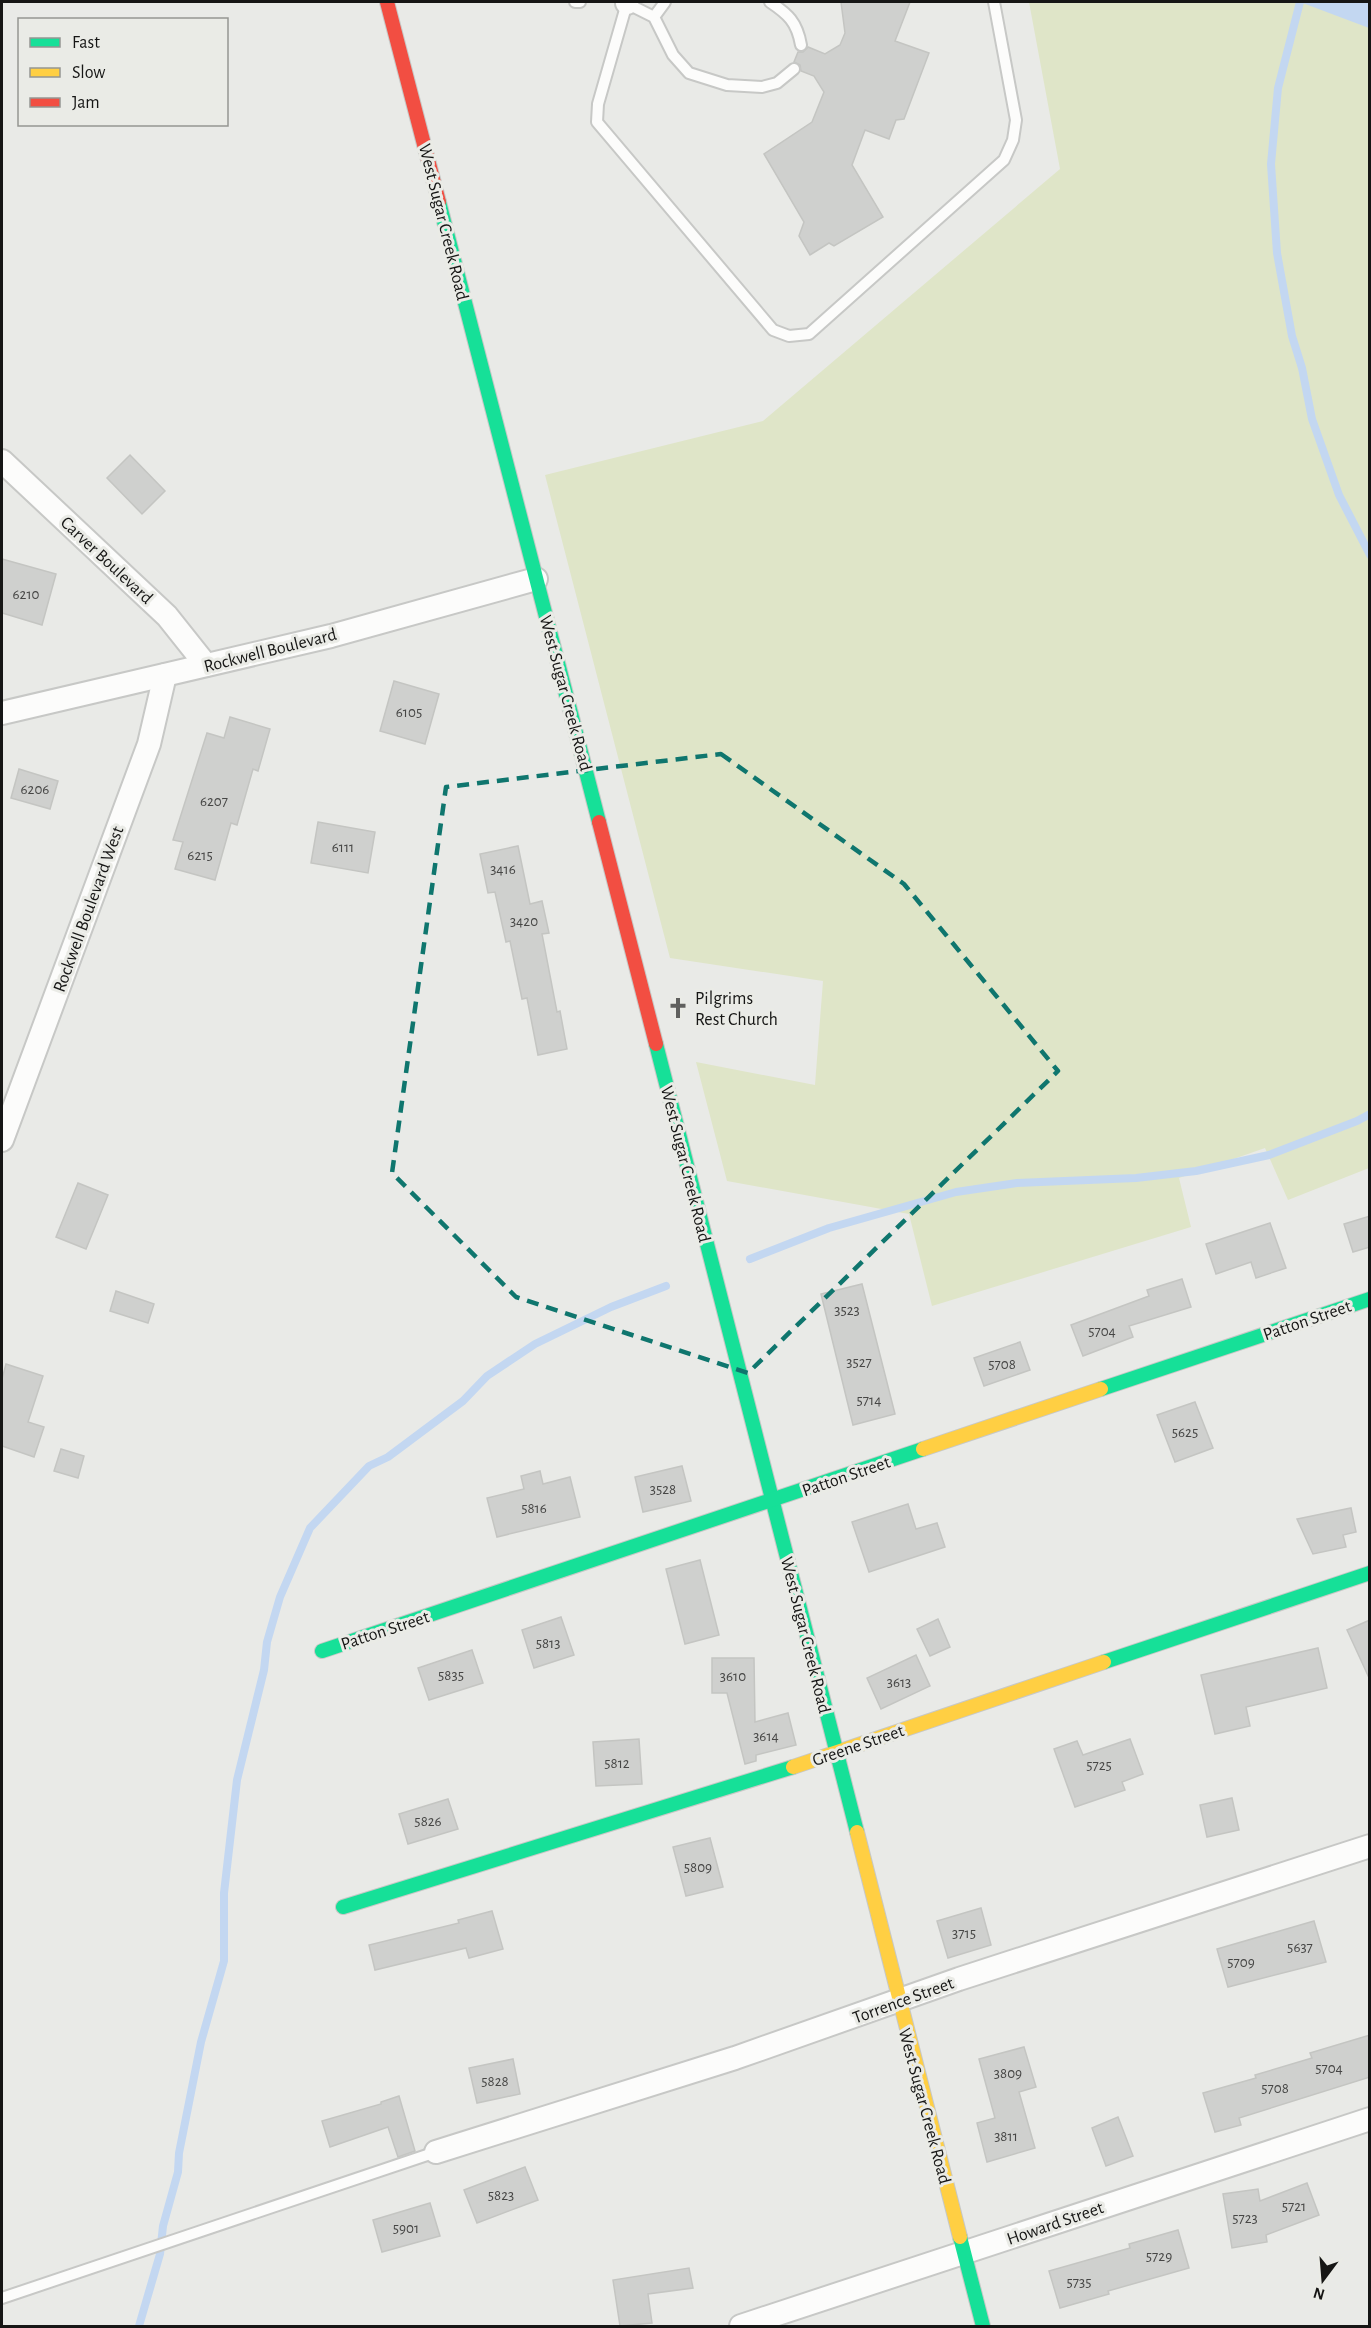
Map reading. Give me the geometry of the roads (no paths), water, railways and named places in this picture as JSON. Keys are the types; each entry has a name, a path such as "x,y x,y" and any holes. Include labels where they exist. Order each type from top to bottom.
{"main road":[{"name":"West Sugar Creek Road","path":"387,2 773,1500 898,2002 965,2253 982,2326"},
{"name":"Patton Street","path":"322,1651 1370,1299"},
{"name":"Greene Street","path":"343,1907 764,1777 1370,1573"}],"street":[{"name":"Carver Boulevard","path":"2,461 167,616 206,665"},
{"name":"Rockwell Boulevard","path":"2,713 341,633 536,579"},
{"name":"Rockwell Boulevard West","path":"2,1140 149,744 165,675"},
{"name":"Torrence Street","path":"436,2152 735,2058 959,1979 1370,1846"},
{"name":"Howard Street","path":"741,2326 1370,2119"}],"lane":[{"path":"575,2 580,2"},
{"path":"794,69 777,82 762,87 727,85 689,73 673,55 654,16 625,2 598,104 597,122 773,330 789,336 809,334 1004,160 1013,140 1016,120 994,2"},
{"path":"654,16 665,2"},
{"path":"770,2 786,13 798,29 801,45"},
{"path":"2,2298 436,2152"}],"water":[{"path":"1300,2 1369,2 1369,28"}],"waterway":[{"path":"1300,2 1278,88 1271,164 1277,253 1292,336 1302,368 1312,419 1339,495 1370,555"},
{"path":"750,1259 829,1228 956,1192 1017,1183 1136,1178 1196,1171 1269,1155 1370,1114"},
{"path":"139,2326 160,2254 163,2226 178,2172 179,2153 201,2042 224,1961 224,1893 237,1780 264,1670 267,1642 280,1597 310,1528 369,1466 388,1457 463,1401 487,1376 535,1344 611,1307 666,1286"}],"place":[{"name":"Pilgrims Rest Church","path":"678,1008"}]}
